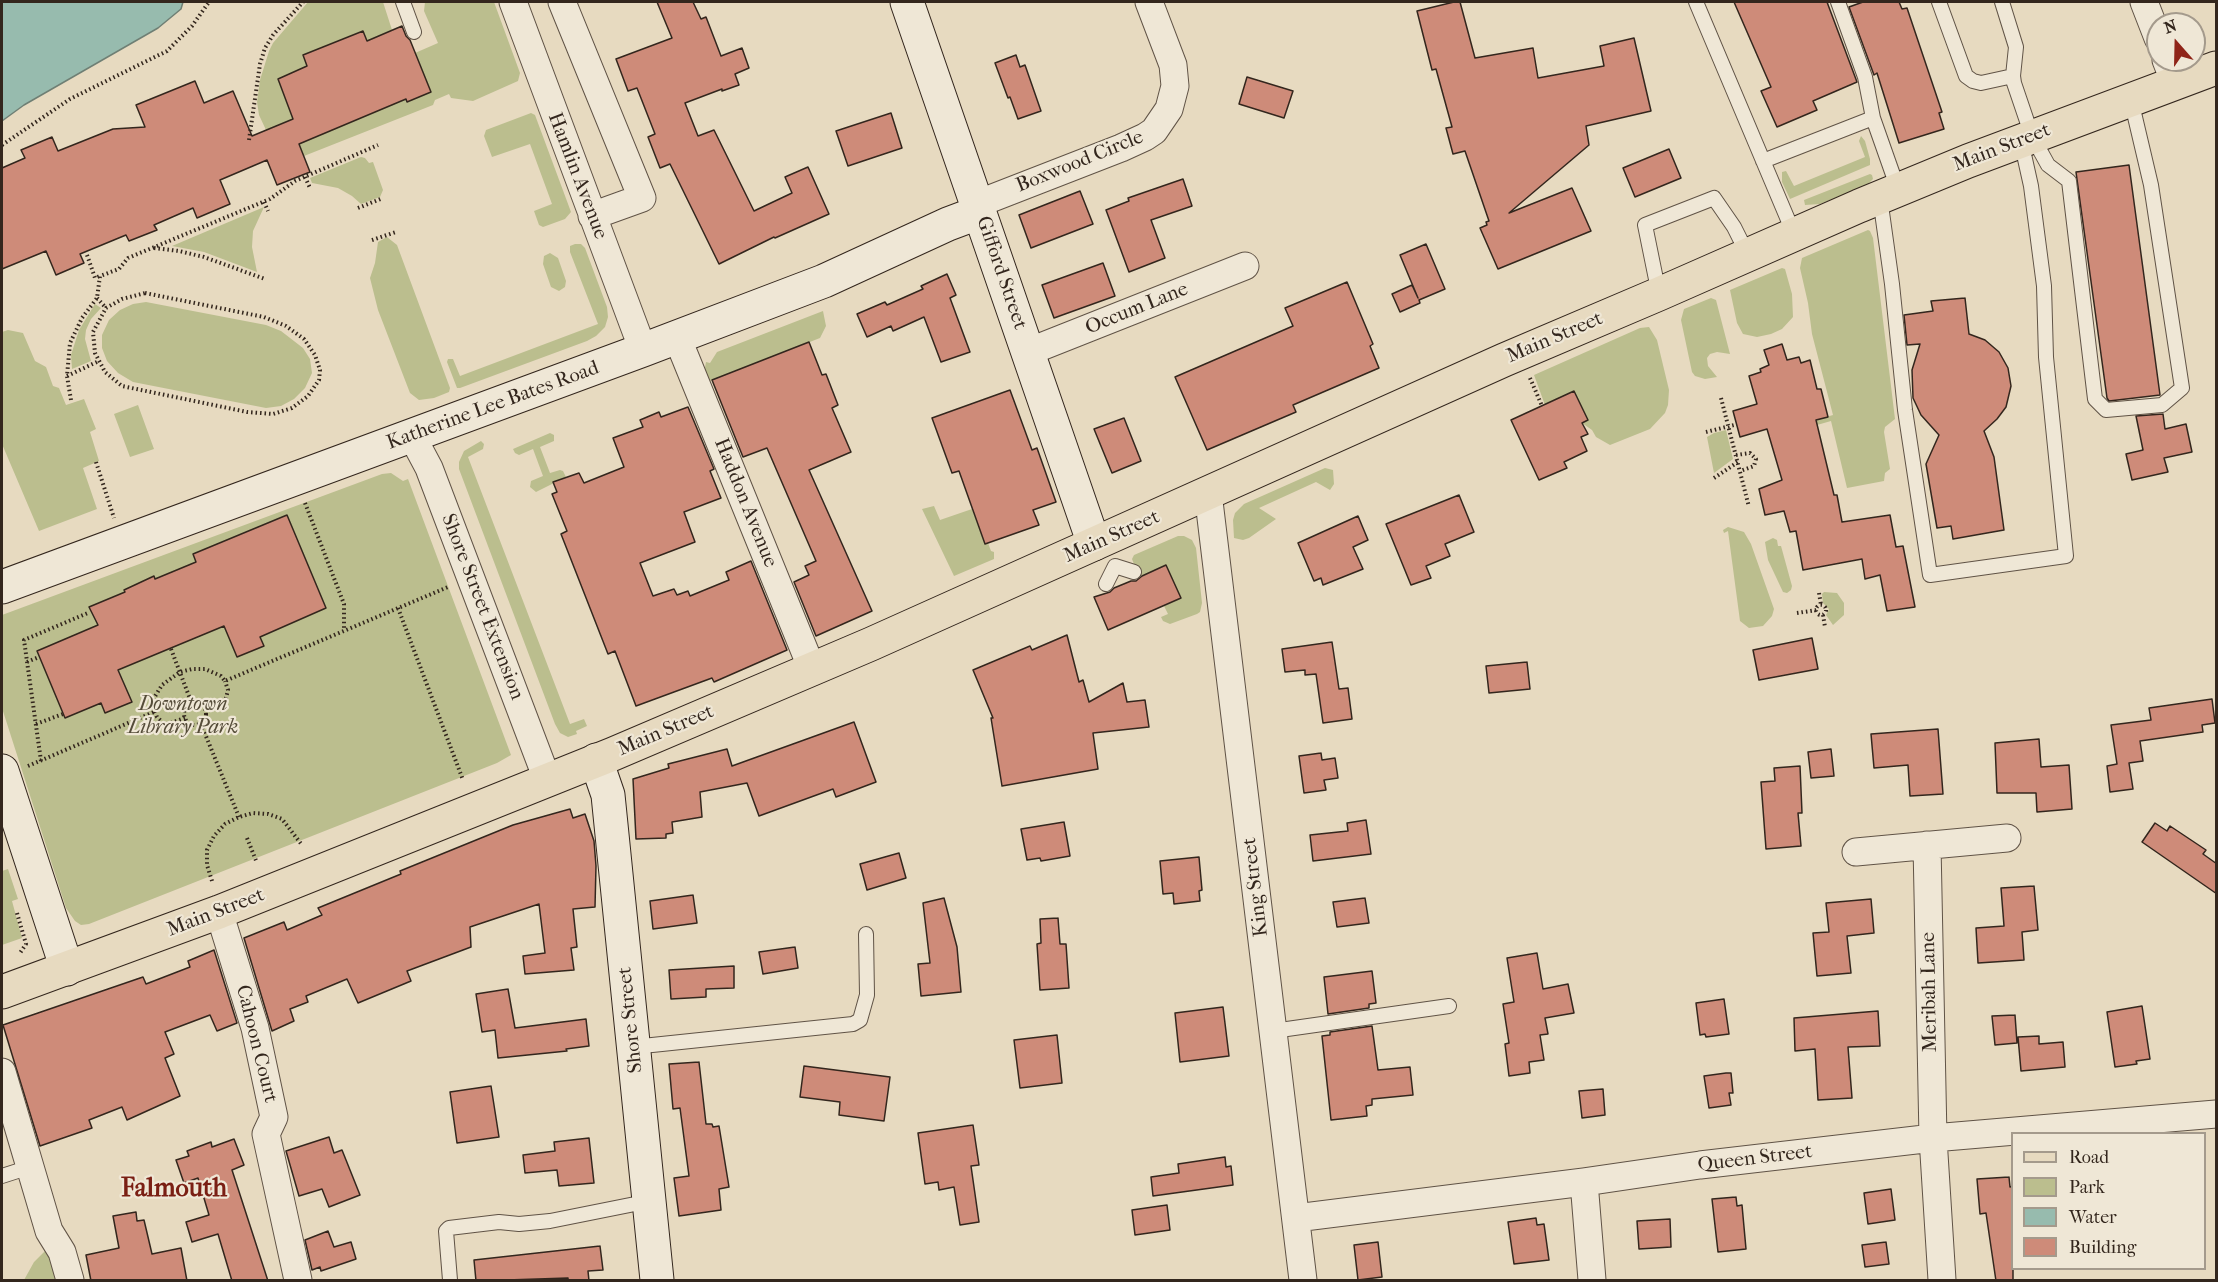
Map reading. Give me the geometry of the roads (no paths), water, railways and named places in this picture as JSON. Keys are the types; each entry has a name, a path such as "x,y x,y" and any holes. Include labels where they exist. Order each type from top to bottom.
{"main road":[{"name":"Main Street","path":"2,992 67,969 216,897 547,779 812,669 1105,555 1208,493 1504,360 1794,234 2026,138 2131,100 2170,72"}],"street":[{"name":"Hamlin Avenue","path":"513,2 643,350"},
{"path":"562,2 642,198 592,216"},
{"name":"Gifford Street","path":"907,2 1028,352 1105,555"},
{"name":"Boxwood Circle","path":"978,208 1128,145 1154,131 1170,109 1174,86 1173,65 1149,2"},
{"name":"Katherine Lee Bates Road","path":"2,587 643,350 824,280 978,208"},
{"name":"Occum Lane","path":"1028,352 1245,266"},
{"name":"Haddon Avenue","path":"677,337 812,669"},
{"name":"Shore Street Extension","path":"412,436 429,468 547,779"},
{"name":"King Street","path":"1208,493 1303,1281"},
{"name":"Shore Street","path":"596,760 608,795 657,1281"},
{"path":"13,769 67,969"},
{"path":"1856,852 2007,838"},
{"name":"Meribah Lane","path":"1927,845 1934,1138 1942,1281"},
{"name":"Cahoon Court","path":"216,897 258,1039 274,1117 266,1134 298,1281"},
{"path":"2,1072 49,1231 62,1252 70,1281"},
{"name":"Queen Street","path":"1296,1218 1584,1182 1696,1165 1934,1138 2217,1114"},
{"path":"1584,1182 1592,1281"}],"lane":[{"path":"403,2 414,32"},
{"path":"1696,2 1794,234"},
{"path":"1838,2 1865,77 1889,194 1893,284 1905,410 1930,575 2067,556 2046,357 2044,286 2026,138 2013,76 2016,47 2002,2"},
{"path":"1939,2 1966,76 1981,83 2013,76"},
{"path":"2026,138 2048,165 2068,181 2096,399 2106,410 2162,405 2182,388 2151,185 2131,100"},
{"path":"1763,161 1873,118"},
{"path":"1659,294 1645,225 1714,198 1734,227 1748,255"},
{"path":"1105,555 1134,572"},
{"path":"1105,555 1106,584"},
{"path":"633,1047 853,1024 860,1020 867,995 866,934"},
{"path":"1273,1030 1449,1006"},
{"path":"2,1176 30,1167"},
{"path":"450,1281 446,1231 448,1228 499,1222 519,1224 550,1221 650,1201"}],"water":[{"path":"2,2 183,2 181,9 158,28 24,105 2,121"}],"district":[{"name":"Falmouth","path":"174,1190"}],"park label":[{"name":"Downtown Library Park","path":"183,716"}]}
